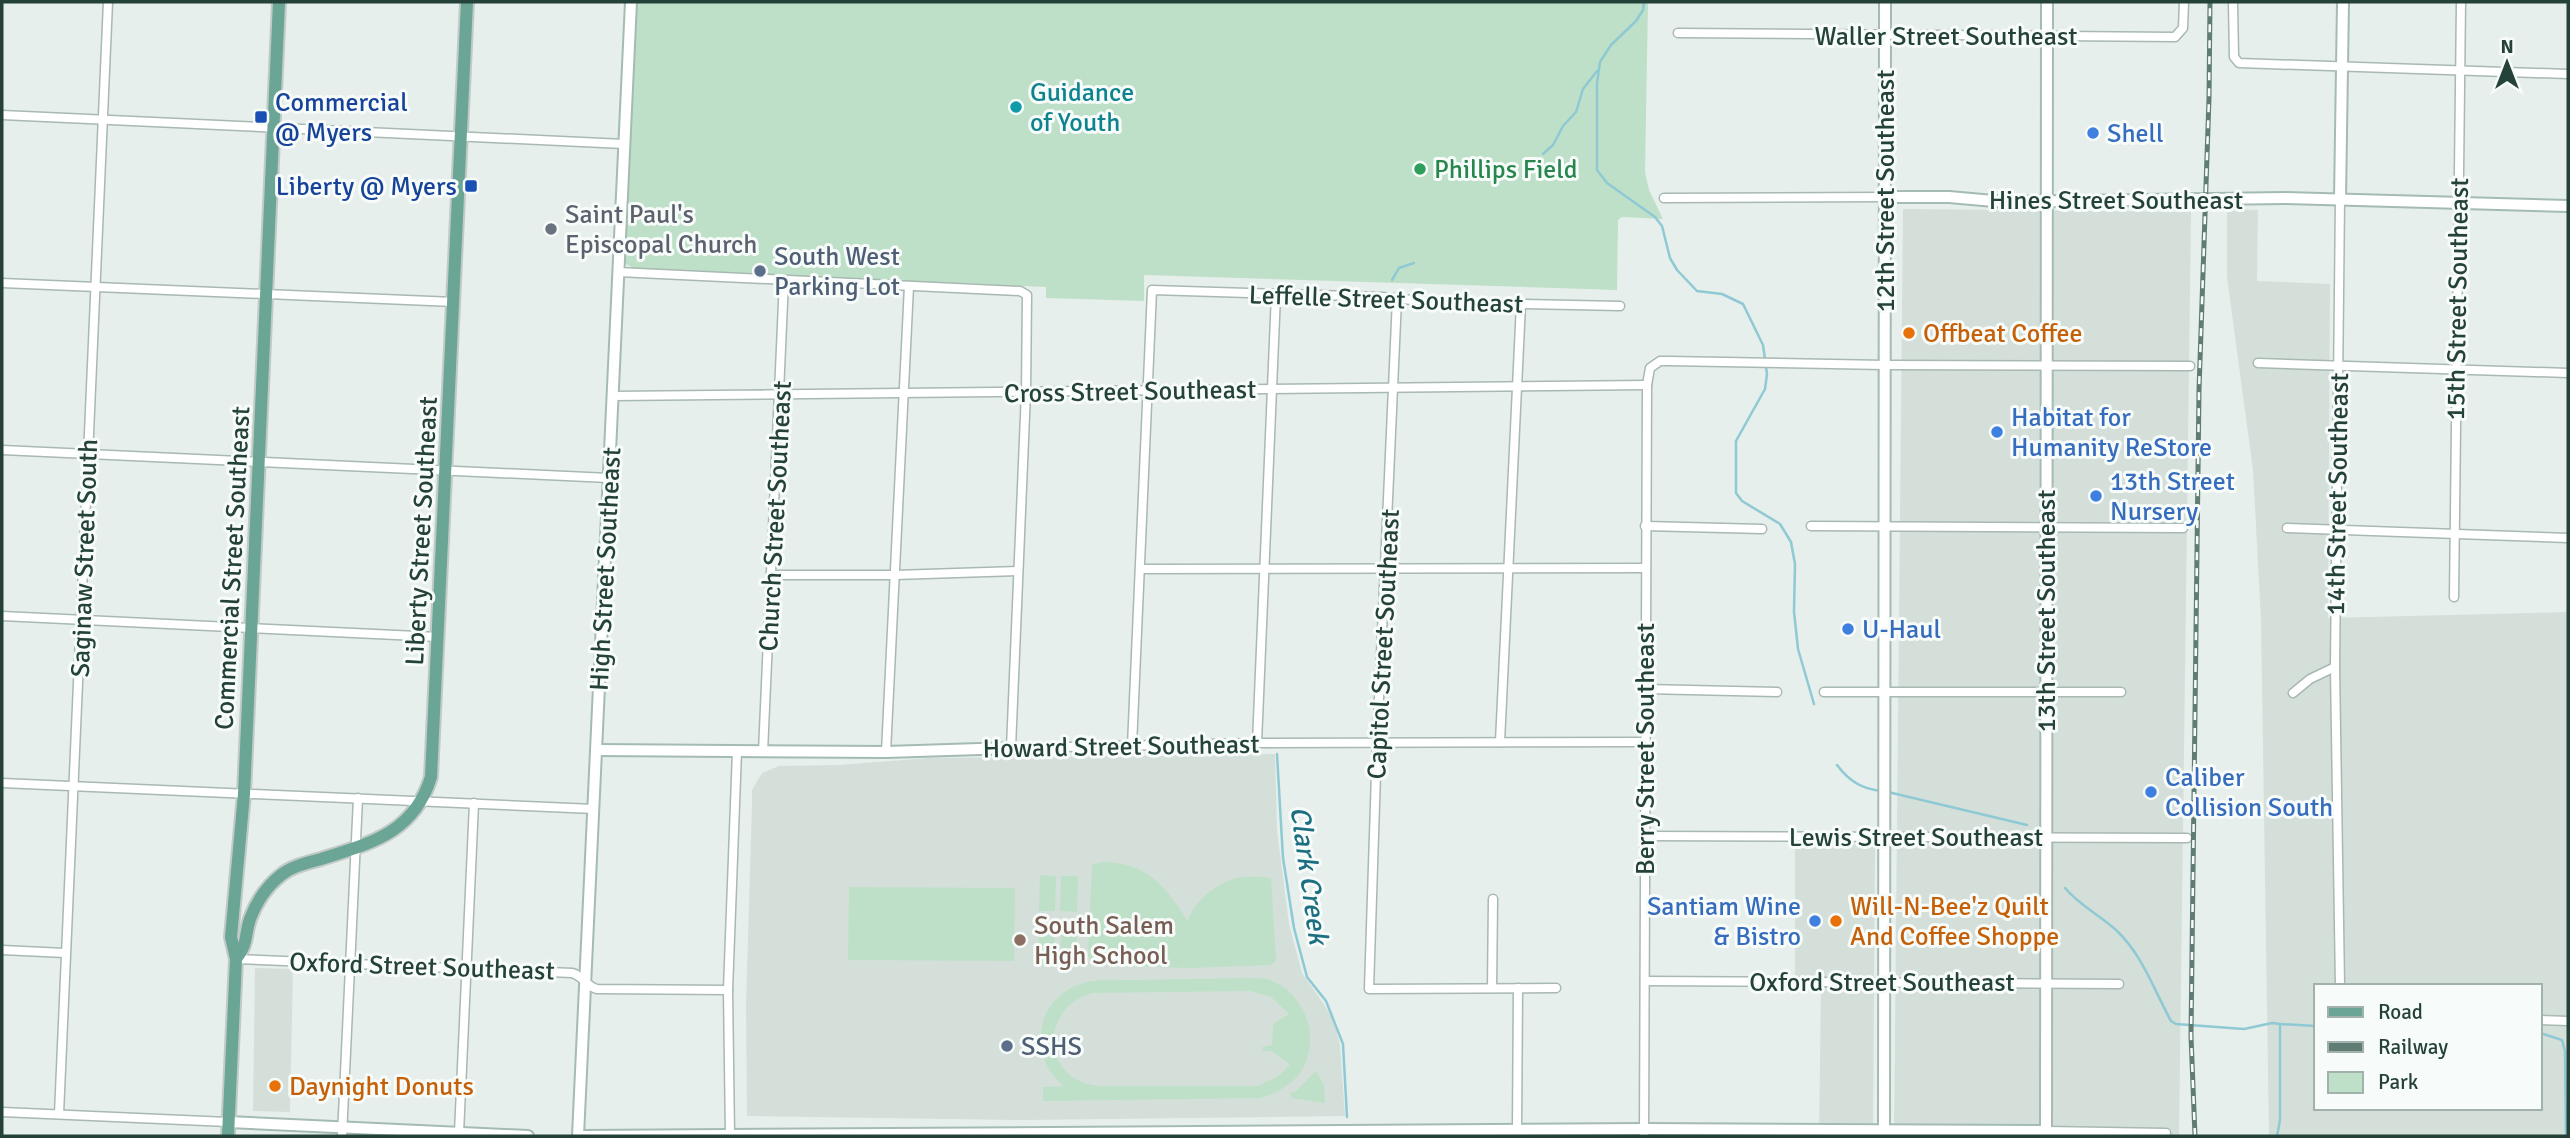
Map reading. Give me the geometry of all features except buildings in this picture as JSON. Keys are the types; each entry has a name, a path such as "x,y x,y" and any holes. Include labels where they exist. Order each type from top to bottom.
{"main road":[{"name":"Commercial Street Southeast","path":"228,1136 236,959 231,937 244,794 279,2"},
{"name":"Liberty Street Southeast","path":"236,959 245,945 250,918 260,899 279,877 297,866 383,838 402,825 421,801 432,777 467,2"}],"street":[{"name":"Saginaw Street South","path":"59,1114 108,2"},
{"name":"High Street Southeast","path":"580,1136 631,2"},
{"name":"12th Street Southeast","path":"1884,1133 1885,2"},
{"name":"13th Street Southeast","path":"2046,1134 2047,2"},
{"name":"Waller Street Southeast","path":"1678,33 2175,37 2183,28 2184,2"},
{"path":"2233,2 2233,53 2236,60 2244,63 2568,74"},
{"name":"14th Street Southeast","path":"2340,984 2335,530 2343,2"},
{"name":"15th Street Southeast","path":"2454,597 2461,2"},
{"path":"2,115 624,144"},
{"name":"Hines Street Southeast","path":"1664,198 1885,197 2047,201 2340,199 2568,206"},
{"path":"618,272 1020,291 1027,295 1026,392 1011,748"},
{"name":"Church Street Southeast","path":"764,752 785,280"},
{"path":"2,283 454,302"},
{"path":"887,752 909,286"},
{"name":"Leffelle Street Southeast","path":"1149,391 1152,290 1397,299 1471,306 1483,303 1620,306"},
{"path":"1256,743 1276,295"},
{"name":"Capitol Street Southeast","path":"1397,299 1369,989 1492,988"},
{"path":"1500,742 1521,304"},
{"name":"Berry Street Southeast","path":"1644,1133 1645,568 1647,385 1650,368 1653,364 1668,361 1885,365"},
{"path":"2258,363 2568,373"},
{"path":"1885,365 2190,366"},
{"name":"Cross Street Southeast","path":"613,396 1647,385"},
{"path":"1132,746 1149,391"},
{"path":"2,450 609,478"},
{"path":"1646,526 1762,529"},
{"path":"1811,526 2183,528"},
{"path":"2287,528 2568,538"},
{"path":"1141,569 1645,568"},
{"path":"773,575 1018,571"},
{"path":"2,616 438,637"},
{"path":"2292,694 2311,678 2335,667"},
{"path":"1645,689 1777,692"},
{"path":"1825,692 2121,692"},
{"name":"Howard Street Southeast","path":"597,750 887,752 1256,743 1645,742"},
{"path":"730,1135 728,990 737,751"},
{"path":"2,783 594,809"},
{"path":"343,1133 358,799"},
{"path":"460,1133 474,803"},
{"name":"Lewis Street Southeast","path":"1645,835 2187,838"},
{"path":"1493,899 1492,988 1556,988"},
{"path":"2,950 65,953"},
{"name":"Oxford Street Southeast","path":"236,959 572,973 597,989 728,990"},
{"name":"Oxford Street Southeast","path":"1645,981 2119,984"},
{"path":"1517,1130 1518,988"},
{"path":"2542,1020 2568,1021"},
{"path":"2,1112 228,1122 343,1133 528,1136"},
{"path":"580,1136 1306,1134 1517,1130 1644,1133 2166,1133"}],"shaded area":[{"path":"1903,209 2191,212 2179,1136 1894,1136"},
{"path":"2227,209 2258,210 2257,281 2330,284 2328,618 2568,612 2568,1136 2269,1136 2261,619 2253,470 2227,277"},
{"name":"South Salem High School","path":"1275,754 1277,830 1289,924 1302,973 1334,1021 1340,1045 1345,1116 1023,1120 747,1116 746,1005 752,790 762,773 779,766 839,765 929,758"},
{"path":"1875,843 1873,1136 1819,1136 1821,987 1795,988 1795,846"},
{"path":"255,968 293,969 290,1112 253,1111"}],"green space":[{"path":"636,2 1648,2 1645,172 1649,190 1663,219 1622,217 1618,220 1617,290 1144,275 1144,301 1046,298 1046,287 635,269 626,264 625,258"},
{"path":"1103,862 1132,866 1154,879 1172,897 1188,921 1200,900 1222,884 1241,877 1271,878 1276,960 1271,965 1190,968 1096,965 1088,956 1092,864"},
{"path":"1040,875 1056,876 1055,911 1039,911"},
{"path":"1061,876 1078,876 1077,912 1060,911"},
{"path":"849,887 1015,888 1014,961 848,960"},
{"path":"1039,930 1055,930 1054,966 1038,966"},
{"path":"1061,930 1077,930 1076,966 1060,966"},
{"path":"1267,979 1281,985 1301,1006 1307,1020 1310,1035 1305,1064 1297,1077 1284,1087 1260,1098 1043,1101 1043,1087 1064,1086 1053,1075 1043,1056 1042,1026 1051,1004 1069,989 1099,980","holes":["1250,991 1271,997 1289,1014 1273,1024 1272,1045 1262,1047 1263,1051 1271,1051 1290,1064 1275,1078 1257,1086 1098,1086 1079,1081 1066,1071 1057,1058 1054,1043 1056,1027 1063,1013 1075,1001 1092,993"]},
{"path":"1316,1071 1324,1085 1325,1103 1291,1098 1290,1093 1295,1092"}],"waterway":[{"path":"1644,2 1643,10 1636,21 1611,45 1600,62 1597,83 1597,170 1607,183 1655,217 1662,226 1670,258 1677,270 1697,291 1722,294 1743,304 1763,345 1767,374 1765,389 1736,441 1736,493 1742,501 1780,524 1791,542 1795,564 1794,612 1798,649 1814,704"},
{"name":"Clark Creek","path":"1543,154 1553,145 1563,126 1576,112 1583,89 1597,71"},
{"name":"Clark Creek","path":"1392,280 1399,268 1414,263"},
{"name":"Clark Creek","path":"1277,754 1283,858 1294,928 1307,977 1326,1001 1343,1044 1347,1117"},
{"path":"1837,765 1856,783 1881,791"},
{"path":"1888,792 2027,825"},
{"path":"2065,888 2110,925 2133,950 2171,1021 2176,1024 2244,1029 2280,1024 2280,1120 2277,1136"},
{"path":"2281,1024 2314,1026"},
{"path":"2542,1034 2562,1040 2565,1051 2566,1136"}],"railway":[{"path":"2195,1136 2191,1036 2199,390 2210,2"}],"place":[{"name":"Guidance of Youth","path":"1016,107"},
{"name":"Commercial @ Myers","path":"261,117"},
{"name":"Shell","path":"2093,133"},
{"name":"Phillips Field","path":"1420,169"},
{"name":"Liberty @ Myers","path":"471,186"},
{"name":"Saint Paul's Episcopal Church","path":"551,229"},
{"name":"South West Parking Lot","path":"760,271"},
{"name":"Offbeat Coffee","path":"1909,333"},
{"name":"Habitat for Humanity ReStore","path":"1997,432"},
{"name":"13th Street Nursery","path":"2096,496"},
{"name":"U-Haul","path":"1848,629"},
{"name":"Caliber Collision South","path":"2151,792"},
{"name":"Santiam Wine & Bistro","path":"1815,921"},
{"name":"Will-N-Bee'z Quilt And Coffee Shoppe","path":"1836,921"},
{"name":"South Salem High School","path":"1020,940"},
{"name":"SSHS","path":"1007,1046"},
{"name":"Daynight Donuts","path":"275,1086"}]}
